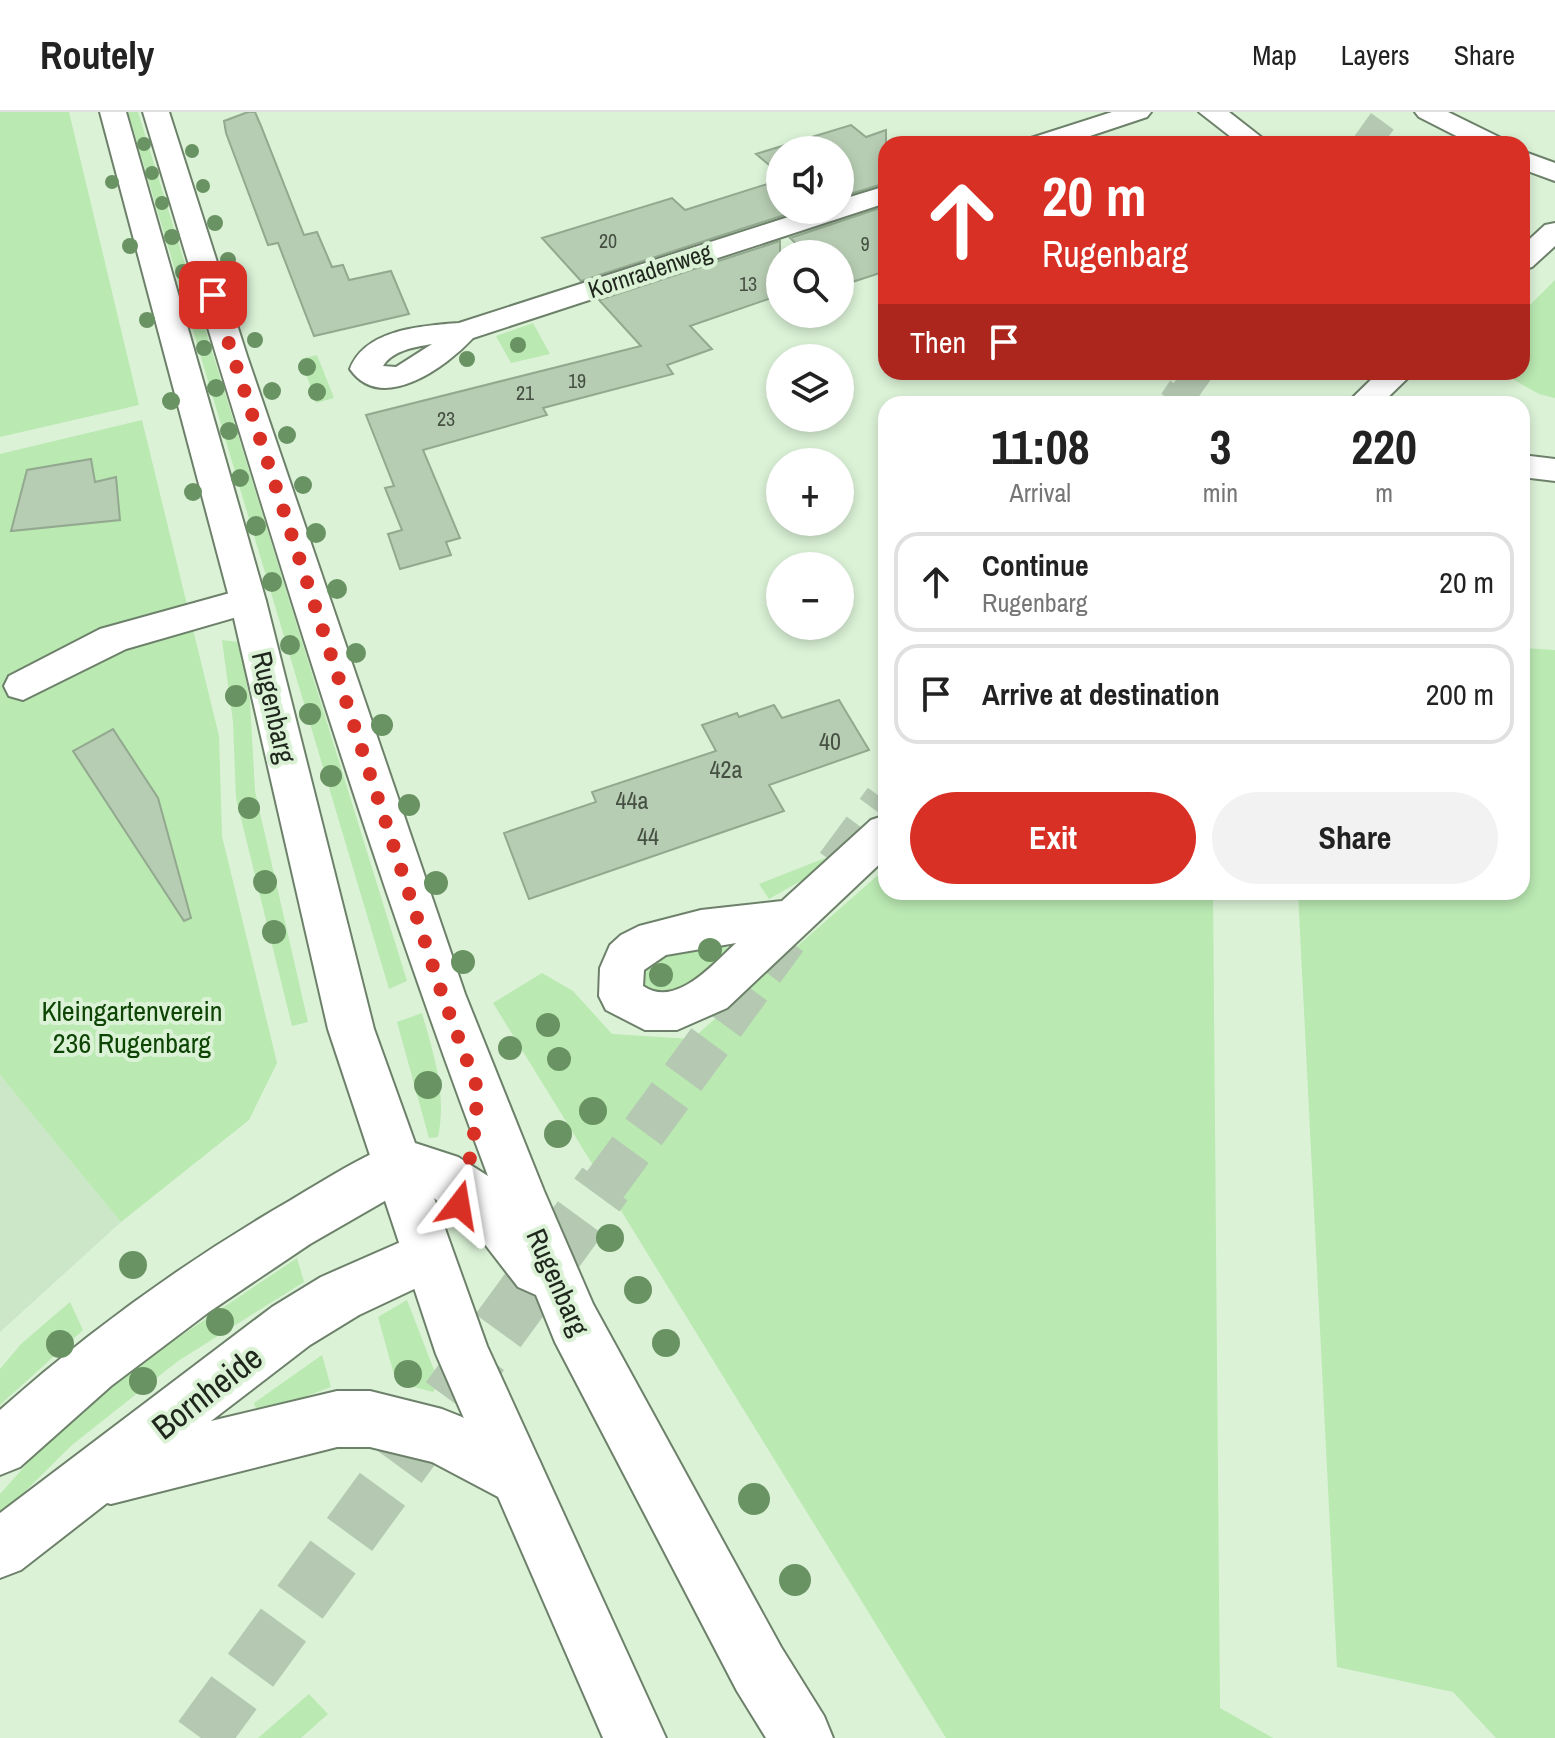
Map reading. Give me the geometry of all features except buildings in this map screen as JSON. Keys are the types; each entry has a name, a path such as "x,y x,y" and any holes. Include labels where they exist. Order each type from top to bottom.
{"main road":[{"name":"Rugenbarg","path":"113,112 248,601 351,1029 463,1354 635,1738"},
{"name":"Rugenbarg","path":"156,112 442,994 478,1090 574,1323 759,1669 802,1738"},
{"path":"1064,136 1138,112"},
{"path":"1212,112 1246,136"},
{"path":"1428,112 1475,136"},
{"path":"1456,127 1487,117"},
{"path":"1530,162 1555,173"},
{"name":"Kornradenweg","path":"854,205 878,197"},
{"name":"Kornradenweg","path":"462,332 796,224"},
{"path":"1530,254 1555,231"},
{"path":"1371,396 1389,380"},
{"path":"1530,467 1555,470"},
{"path":"23,686 113,639 248,601"},
{"path":"789,919 878,839"},
{"path":"428,1256 453,1223 465,1188 478,1090"},
{"path":"0,1447 78,1379 157,1317 318,1210 398,1166 429,1170 465,1188 529,1258 574,1323"},
{"name":"Bornheide","path":"0,1549 93,1481 291,1326 340,1296 428,1256"},
{"path":"93,1481 337,1419 370,1419 442,1437 519,1480"}],"shaded area":[{"path":"0,1075 121,1222 0,1332"}],"green space":[{"path":"0,112 69,112 139,405 0,437"},
{"path":"128,112 138,112 407,981 389,989"},
{"path":"1555,280 1555,398 1539,394 1514,380 1530,380 1530,305"},
{"path":"533,323 550,354 511,363 496,336"},
{"path":"317,355 334,398 316,403 301,359"},
{"name":"Kleingartenverein 236 Rugenbarg","path":"142,420 219,736 222,836 277,1063 249,1120 121,1222 0,1075 0,454"},
{"path":"222,640 239,642 250,702 255,791 308,1022 292,1026 236,798 233,722"},
{"path":"1530,648 1555,650 1555,1738 1496,1738 1453,1692 1337,1667 1298,900 1530,900"},
{"path":"838,853 806,878 769,899 759,884"},
{"path":"878,875 878,900 1213,900 1220,1708 1273,1738 946,1738 493,1003 542,973 573,991 612,1034 692,1039"},
{"path":"720,939 728,949 686,984 662,993 651,991 641,982 645,962 655,956"},
{"path":"422,1013 438,1075 441,1105 438,1137 429,1138 397,1022"},
{"path":"297,1258 304,1282 178,1361 72,1445 0,1516 0,1494 59,1428 167,1345"},
{"path":"407,1300 439,1383 433,1392 396,1382 378,1317"},
{"path":"70,1302 83,1330 0,1405 0,1369 21,1344"},
{"path":"322,1355 331,1387 258,1414 254,1403"},
{"path":"309,1694 328,1714 301,1738 258,1738"}],"tunnel":[{"path":"1372,136 1389,112"},
{"path":"1184,393 1193,380"},
{"path":"1182,396 1185,391"},
{"path":"838,866 878,812"},
{"path":"604,1186 785,938"},
{"path":"201,1738 605,1184"}],"route":[{"path":"213,295 442,994 478,1090 473,1145 459,1205"}]}
